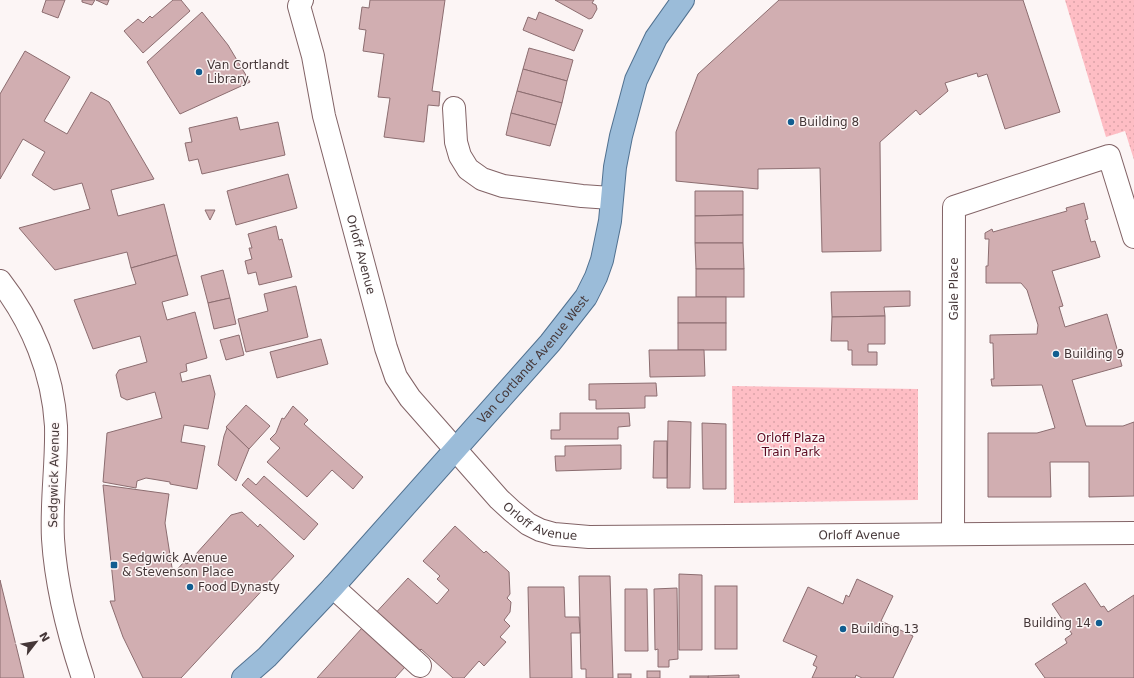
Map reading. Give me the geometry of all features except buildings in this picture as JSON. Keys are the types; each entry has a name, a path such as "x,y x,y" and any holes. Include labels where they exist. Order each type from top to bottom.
{"main road":[{"name":"Van Cortlandt Avenue West","path":"243,678 267,657 333,586 550,343 586,297 596,277 602,260 610,220 615,167 621,136 636,80 656,38 684,0"},
{"name":"Van Cortlandt Avenue West","path":"254,678 267,657"}],"street":[{"name":"Orloff Avenue","path":"298,2 313,56 324,116 386,348 396,377 410,398 499,499 528,524 540,530 554,534 589,537 1134,533"},
{"path":"454,108 456,142 460,156 468,169 482,179 503,186 582,196 612,198"},
{"name":"Gale Place","path":"953,534 954,207 1109,156 1134,237"},
{"name":"Sedgwick Avenue","path":"0,281 23,313 41,353 49,380 56,425 52,508 55,565 67,622 83,678"},
{"path":"333,586 420,666"}],"green space":[{"path":"1065,0 1134,0 1134,160 1125,131 1106,137"},
{"name":"Orloff Plaza Train Park","path":"732,386 918,389 918,500 734,503"}],"place":[{"name":"Van Cortlandt Library","path":"199,72"},
{"name":"Building 8","path":"791,122"},
{"name":"Building 9","path":"1056,354"},
{"name":"Sedgwick Avenue & Stevenson Place","path":"114,565"},
{"name":"Food Dynasty","path":"190,587"},
{"name":"Building 14","path":"1099,623"},
{"name":"Building 13","path":"843,629"}]}
